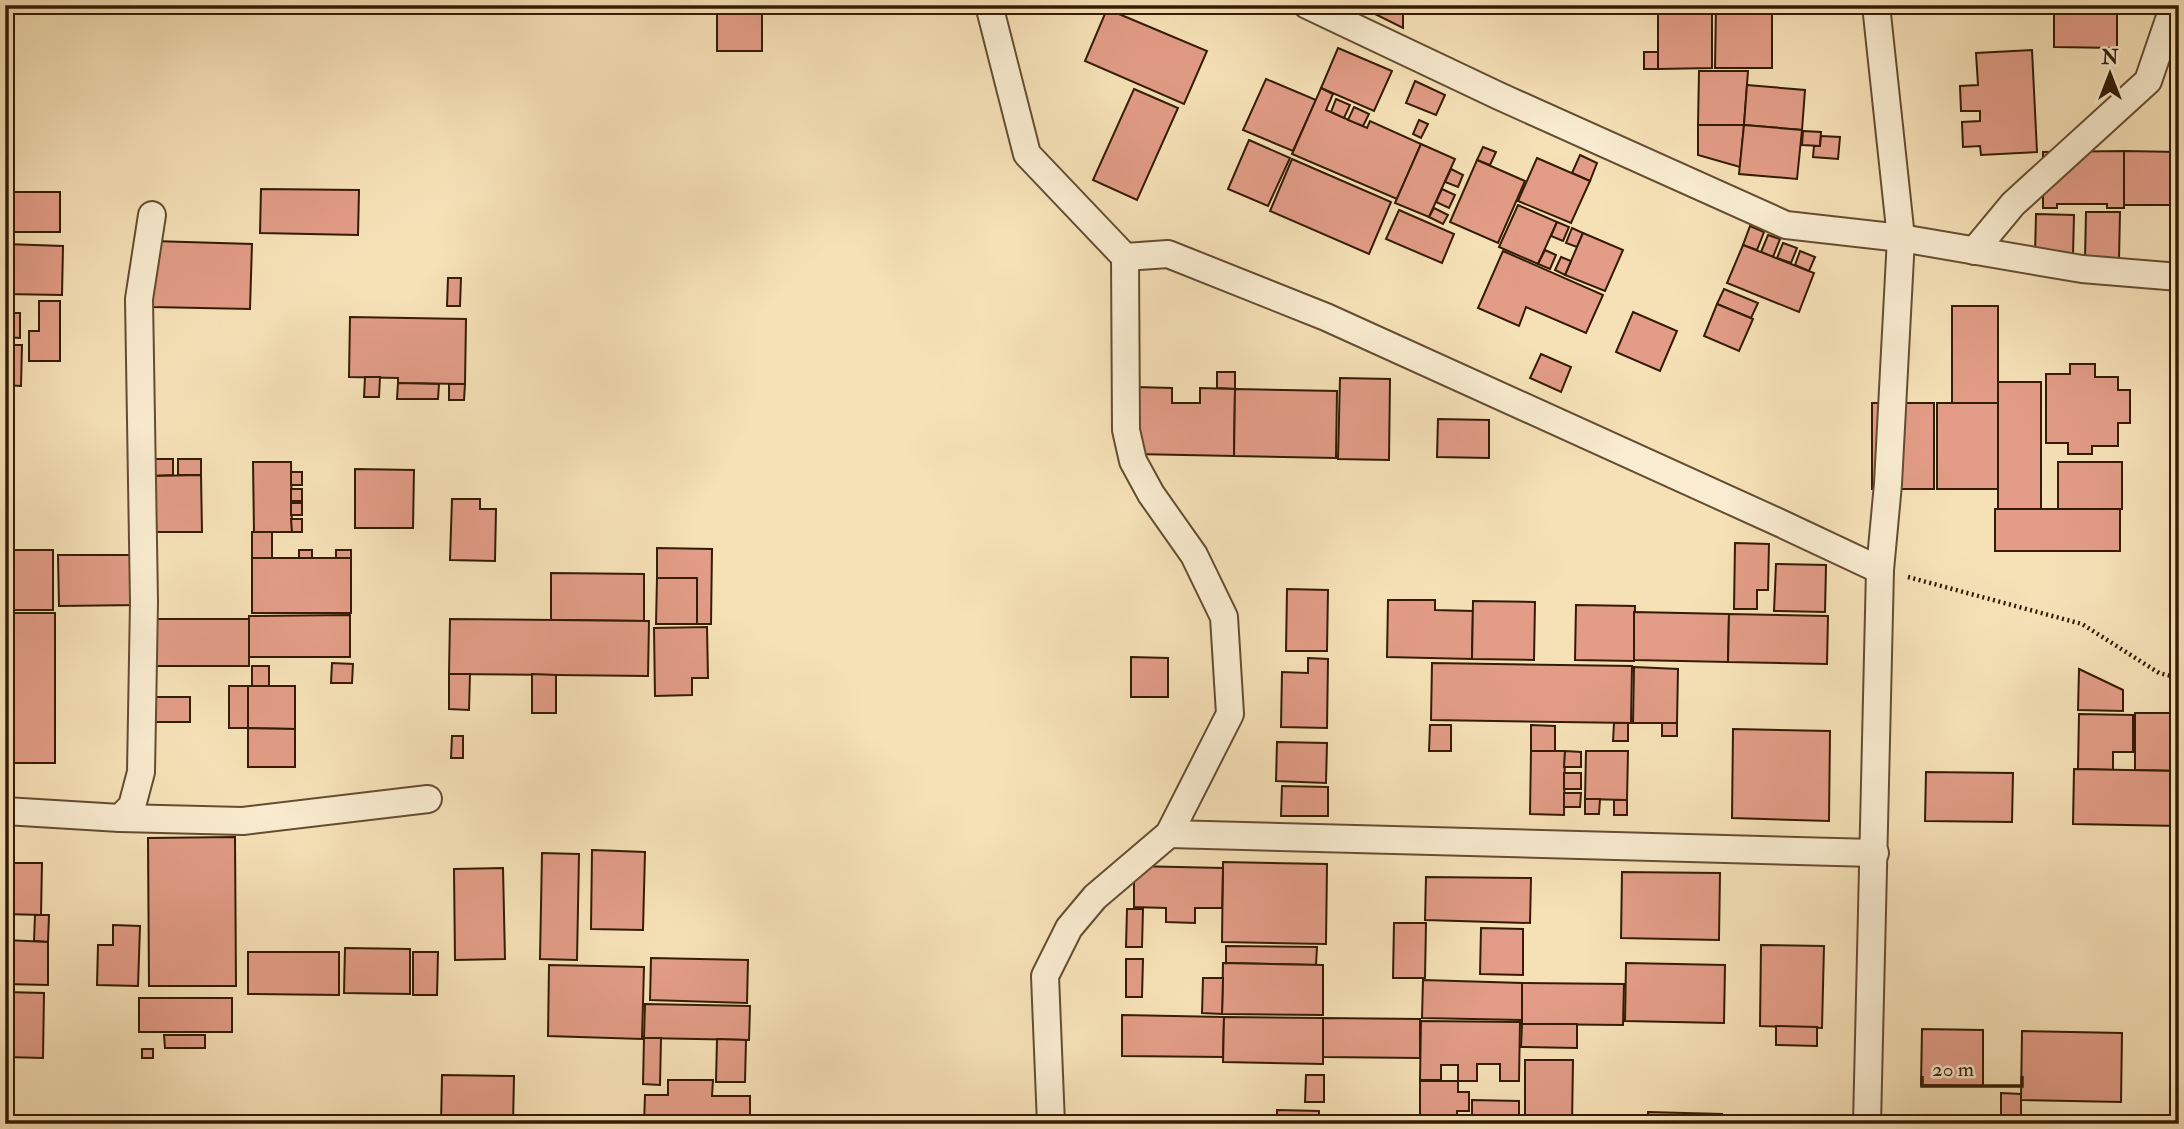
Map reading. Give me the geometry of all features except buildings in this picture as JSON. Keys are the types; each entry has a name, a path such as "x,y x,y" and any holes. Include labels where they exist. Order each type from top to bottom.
{"street":[{"path":"989,5 1027,153 1125,257 1126,430 1133,461 1151,494 1194,555 1224,617 1229,671 1230,714 1169,834 1095,897 1069,928 1045,976 1051,1124"},
{"path":"1307,5 1499,96 1786,225 1901,239 2082,269 2179,277"},
{"path":"1867,1124 1880,570 1888,484 1901,239 1876,5"},
{"path":"1974,251 2013,204 2148,81 2174,5"},
{"path":"120,818 132,806 141,772 144,602 139,299 152,215"},
{"path":"1125,257 1168,254 1326,317 1880,570"},
{"path":"5,811 120,818 243,821 428,799"},
{"path":"1169,834 1875,853"}],"path":[{"path":"1880,570 2082,624 2159,673 2179,678"}]}
